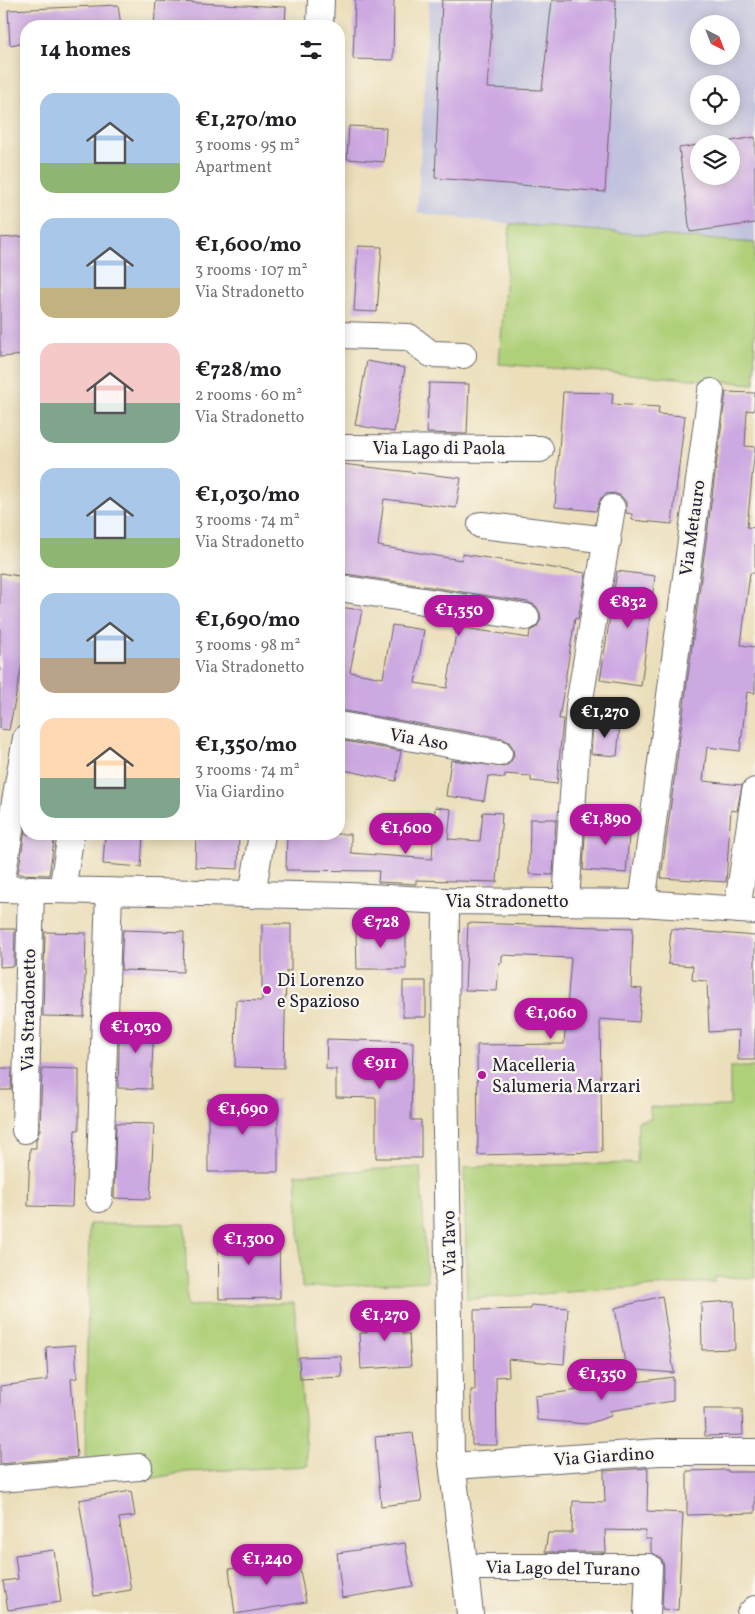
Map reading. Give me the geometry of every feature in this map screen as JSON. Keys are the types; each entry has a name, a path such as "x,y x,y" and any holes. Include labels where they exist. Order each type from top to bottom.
{"street":[{"path":"320,20 321,0"},
{"path":"345,335 409,337 431,354 463,355"},
{"name":"Via Metauro","path":"642,903 711,392"},
{"name":"Via Lago di Paola","path":"345,448 540,449"},
{"path":"566,902 579,705 612,508"},
{"path":"481,525 608,540"},
{"path":"345,589 526,617"},
{"name":"Via Aso","path":"345,727 499,753"},
{"path":"0,889 20,773"},
{"path":"746,911 755,791"},
{"path":"62,890 70,840"},
{"path":"252,896 261,840"},
{"name":"Via Stradonetto","path":"0,889 252,896 349,896 446,901 642,903 746,911"},
{"name":"Via Stradonetto","path":"25,1130 31,889"},
{"path":"99,1199 109,892"},
{"name":"Via Tavo","path":"446,901 445,1065 453,1466 465,1566 464,1613"},
{"name":"Via Giardino","path":"453,1466 659,1452 755,1452"},
{"path":"0,1479 139,1467"},
{"name":"Via Lago del Turano","path":"465,1566 648,1567 647,1614"},
{"path":"750,1614 755,1609"}],"shaded area":[{"path":"429,0 755,0 755,243 510,224 417,213"}],"green space":[{"path":"510,224 755,243 755,384 499,364"},
{"path":"730,1067 755,1067 755,1278 715,1277 715,1282 467,1299 464,1167 637,1163 638,1121 651,1119 650,1107 730,1106"},
{"path":"420,1167 427,1281 302,1288 296,1174"},
{"path":"89,1224 185,1224 187,1306 294,1303 308,1466 186,1472 150,1479 152,1457 85,1463"}],"building":[{"path":"355,0 394,0 393,60 353,59"},
{"path":"442,0 494,0 487,88 542,90 552,0 616,0 605,192 435,178"},
{"path":"156,1 286,7 285,20 154,20"},
{"path":"118,5 120,20 20,20 20,43 10,45 8,10"},
{"path":"349,126 386,128 384,162 347,159"},
{"path":"755,137 755,223 690,232 679,148 690,146 690,185 740,185 740,140"},
{"path":"20,236 20,355 0,357 0,238"},
{"path":"358,246 382,247 377,312 354,311"},
{"path":"367,361 405,368 394,432 355,425"},
{"path":"429,383 469,384 467,434 427,433"},
{"path":"563,392 613,393 612,404 659,407 658,414 685,416 672,524 632,520 632,514 626,513 626,502 621,496 614,493 606,494 601,498 596,511 555,507"},
{"path":"726,392 755,393 754,411 747,410 745,446 755,447 747,527 755,528 755,573 750,573 741,645 755,647 755,693 747,692 740,751 707,747 703,781 742,785 737,811 731,810 726,882 661,878"},
{"path":"345,464 461,478 456,508 384,499 378,546 461,560 462,554 586,573 578,619 575,618 559,719 563,719 557,784 531,781 531,776 505,774 505,778 488,776 484,801 446,796 451,760 504,767 510,763 514,756 513,748 509,742 502,738 345,711 345,608 362,610 350,672 383,678 392,625 424,630 415,683 447,688 457,627 529,638 530,631 537,627 541,619 540,612 536,606 528,602 345,574"},
{"path":"617,571 655,576 641,686 600,680"},
{"path":"0,573 20,576 20,675 9,730 0,729"},
{"path":"593,722 620,724 617,756 591,754"},
{"path":"345,741 401,751 396,781 345,770"},
{"path":"435,807 451,809 448,839 480,841 483,812 502,813 497,882 416,880 416,884 378,882 379,871 286,870 287,840 345,840 345,834 351,834 351,853 432,859"},
{"path":"530,819 556,819 553,875 529,874"},
{"path":"586,820 630,822 626,873 583,870"},
{"path":"24,840 54,840 49,875 18,874"},
{"path":"105,840 143,840 141,867 103,864"},
{"path":"196,840 239,840 238,869 195,867"},
{"path":"468,923 633,928 631,988 642,989 639,1022 600,1019 602,1152 478,1155 477,1045 564,1044 571,958 502,955 502,963 499,963 497,991 465,990"},
{"path":"262,924 291,924 291,971 286,971 284,1068 235,1067 236,1000 262,1001"},
{"path":"0,929 15,929 14,966 0,967"},
{"path":"671,929 755,936 755,1060 738,1060 739,1030 709,1032 707,981 692,980 693,966 668,964"},
{"path":"123,930 184,932 183,972 121,970"},
{"path":"356,930 406,930 406,969 357,969"},
{"path":"45,932 86,933 84,1017 43,1016"},
{"path":"403,981 426,981 426,1017 403,1017"},
{"path":"120,1019 154,1021 151,1089 118,1088"},
{"path":"327,1039 413,1042 411,1120 421,1120 421,1158 376,1158 376,1098 336,1097 336,1069 326,1069"},
{"path":"0,1068 12,1068 11,1090 0,1090"},
{"path":"42,1068 79,1069 79,1130 75,1130 72,1207 28,1206 30,1148 36,1148 36,1140 40,1130"},
{"path":"208,1099 278,1099 278,1172 208,1172"},
{"path":"116,1123 154,1124 150,1199 114,1198"},
{"path":"279,1233 280,1298 219,1299 218,1234"},
{"path":"662,1296 674,1373 626,1369 615,1308"},
{"path":"734,1301 735,1349 702,1350 701,1303"},
{"path":"531,1305 568,1308 564,1364 508,1359 509,1376 496,1377 497,1445 472,1445 471,1390 475,1390 474,1310 531,1309"},
{"path":"401,1311 403,1334 409,1334 411,1366 361,1369 359,1333 367,1333 366,1313"},
{"path":"75,1345 77,1378 71,1379 77,1457 0,1464 0,1386 48,1380 46,1347"},
{"path":"341,1356 342,1377 300,1379 299,1357"},
{"path":"673,1377 673,1401 609,1411 611,1416 587,1424 537,1420 535,1396"},
{"path":"704,1409 742,1409 743,1435 705,1436"},
{"path":"413,1433 422,1501 381,1506 375,1437"},
{"path":"648,1468 647,1511 683,1513 678,1610 662,1609 664,1567 662,1559 651,1552 651,1539 645,1539 646,1531 605,1530 606,1552 545,1552 548,1533 572,1533 573,1501 605,1502 604,1471"},
{"path":"728,1470 728,1472 755,1472 755,1513 687,1515 687,1471"},
{"path":"131,1491 135,1516 119,1518 131,1590 94,1596 79,1500"},
{"path":"405,1543 413,1586 342,1598 337,1553"},
{"path":"54,1550 61,1602 8,1610 3,1581 18,1579 15,1555"},
{"path":"298,1560 306,1602 235,1614 229,1569"}],"place":[{"name":"Di Lorenzo e Spazioso","path":"267,990"},
{"name":"Macelleria Salumeria Marzari","path":"482,1075"}]}
